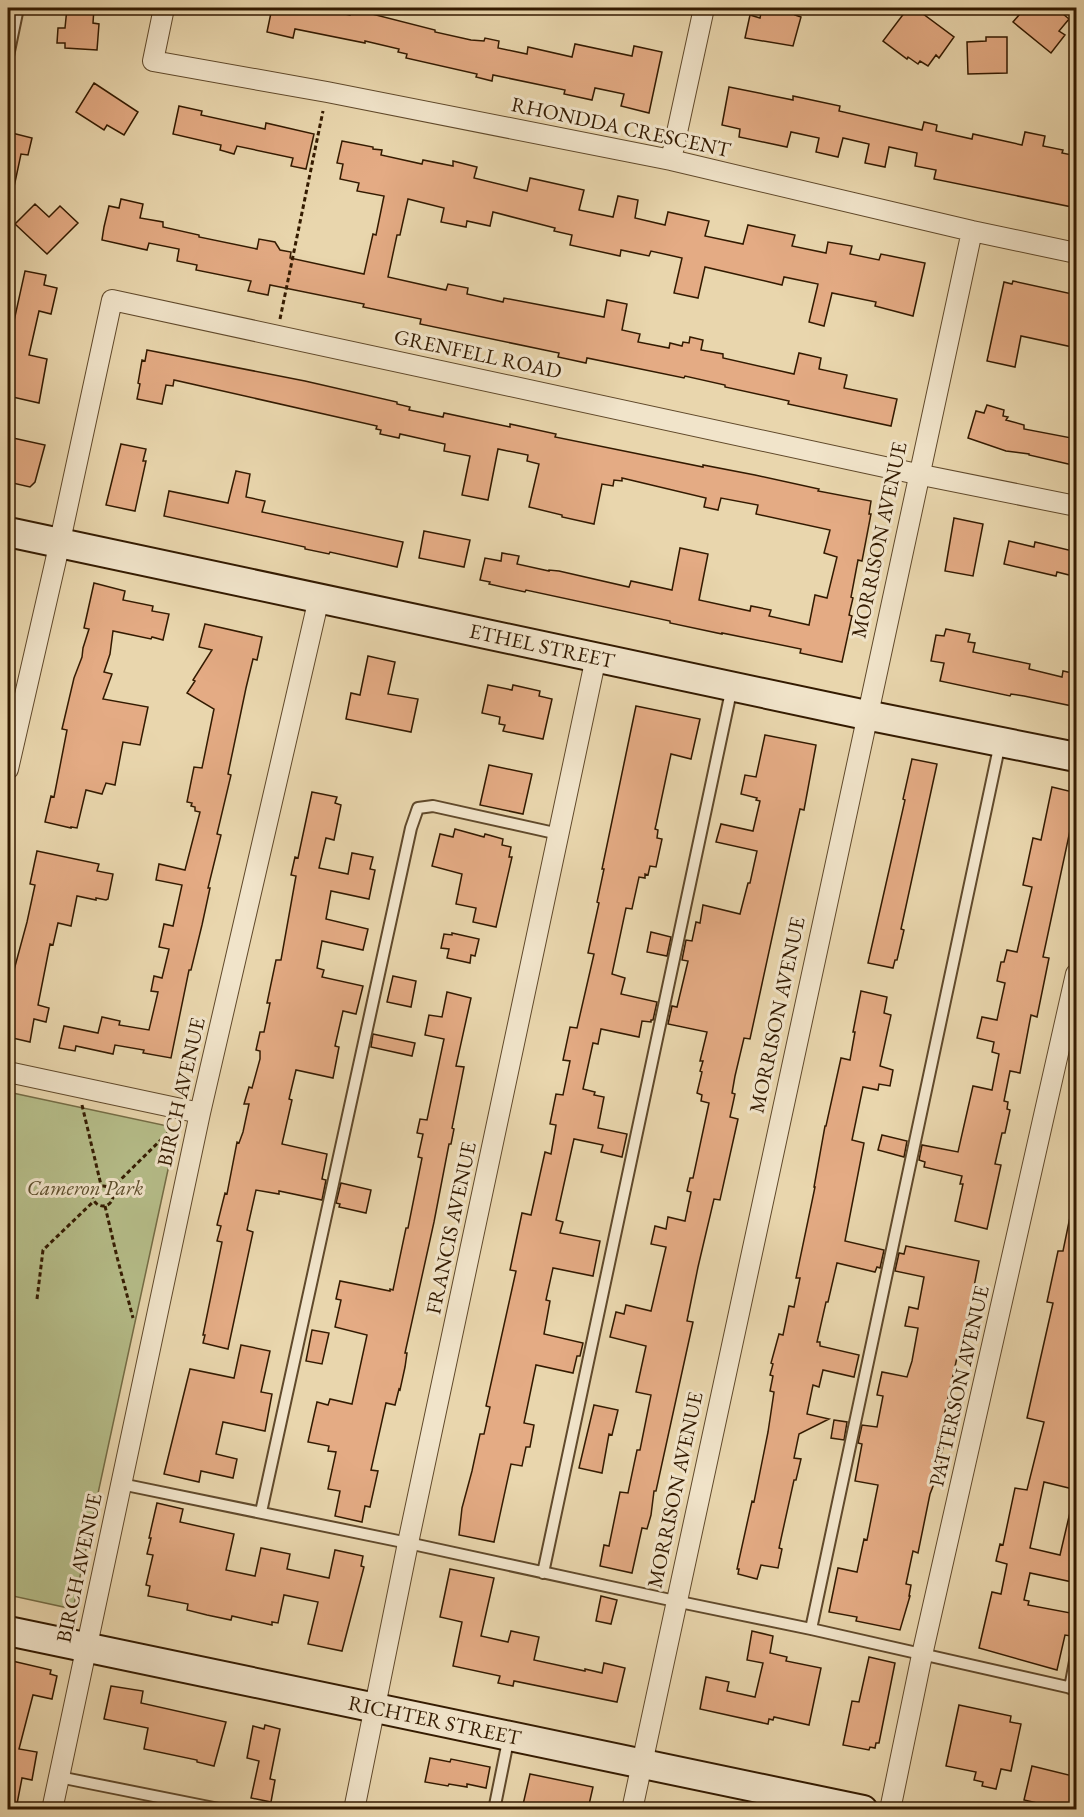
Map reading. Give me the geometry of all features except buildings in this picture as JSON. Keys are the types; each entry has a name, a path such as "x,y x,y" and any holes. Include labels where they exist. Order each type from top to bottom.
{"street":[{"name":"RHONDDA CRESCENT","path":"164,8 153,61 327,92 671,160 972,231 1077,253"},
{"path":"671,160 704,8"},
{"name":"MORRISON AVENUE","path":"632,1809 917,474 972,231"},
{"name":"GRENFELL ROAD","path":"60,543 112,300 917,474 1077,506"},
{"name":"ETHEL STREET","path":"8,532 866,715 1077,757"},
{"path":"8,769 60,543"},
{"name":"BIRCH AVENUE","path":"52,1809 122,1484 196,1112 319,598"},
{"name":"FRANCIS AVENUE","path":"354,1809 408,1543 596,657"},
{"name":"PATTERSON AVENUE","path":"890,1809 922,1655 1077,974"},
{"path":"8,1072 196,1112"},
{"name":"RICHTER STREET","path":"8,1630 642,1763 779,1797 863,1809"}],"lane":[{"path":"8,56 18,8"},
{"path":"543,1573 732,686"},
{"path":"812,1629 1000,742"},
{"path":"261,1512 411,828 418,808 433,806 559,834"},
{"path":"122,1484 812,1629 1073,1689 1077,1656"},
{"path":"494,1809 509,1735"},
{"path":"59,1777 191,1806 224,1809"}],"path":[{"path":"277,335 327,92"},
{"path":"77,1087 101,1185"},
{"path":"111,1189 196,1112"},
{"path":"101,1185 111,1189"},
{"path":"101,1185 93,1191 94,1201 99,1205 105,1206 111,1202 111,1189"},
{"path":"37,1299 43,1250 94,1201"},
{"path":"105,1206 134,1318"}],"green space":[{"name":"Cameron Park","path":"8,1092 177,1128 73,1609 8,1595"}]}
